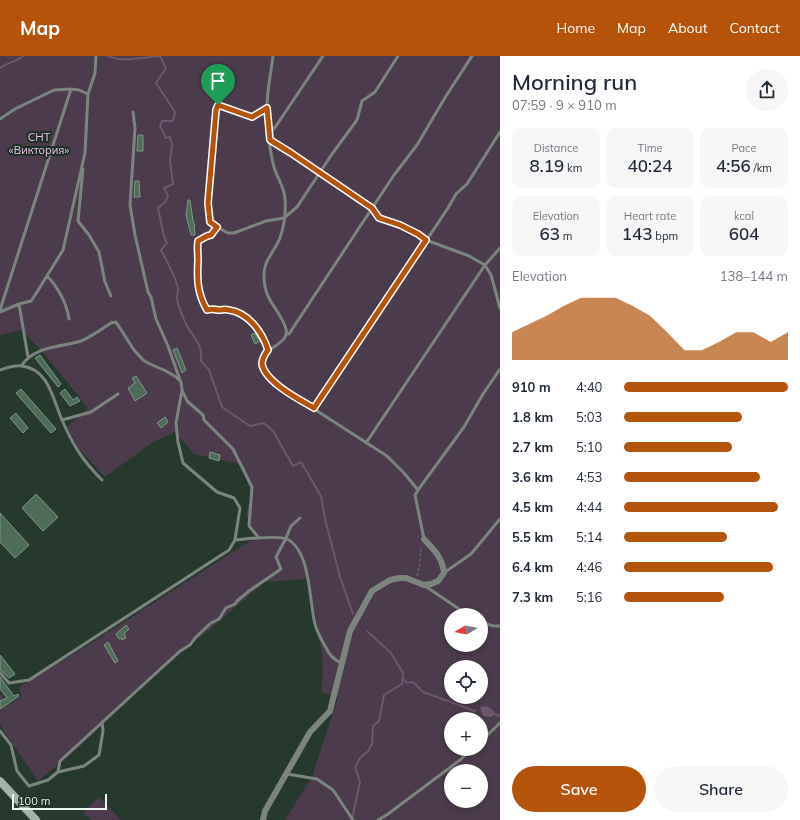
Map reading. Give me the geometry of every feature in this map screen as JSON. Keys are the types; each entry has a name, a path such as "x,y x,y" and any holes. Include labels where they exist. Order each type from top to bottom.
{"main road":[{"path":"0,781 36,820"}],"street":[{"path":"263,820 266,811 310,732 330,711 350,631 372,591 390,580 400,578 424,585 431,584 438,580 444,573 443,564 436,552 424,539"}],"lane":[{"path":"96,56 94,73 88,94 85,153 78,221 91,237 99,252 105,282 111,296"},
{"path":"273,56 267,108 269,134 274,168 281,182 285,198 284,218 280,237 265,265 264,274 265,287 287,330 285,338 278,345 268,350 264,356 262,364 267,376 283,389 387,456 418,490"},
{"path":"269,134 276,126 323,56"},
{"path":"267,108 252,117 218,105 216,110 208,203 210,222 228,233 234,233 266,221 284,218 298,206 332,154 357,120 362,101 375,92 398,56"},
{"path":"286,334 289,334 394,175 417,145 472,56"},
{"path":"0,119 15,109 54,90 71,89 79,90 88,94"},
{"path":"0,311 71,89"},
{"path":"134,112 135,128 130,214 148,292 151,297 154,312 181,382 186,401 203,415 204,420 233,449 252,487 249,526 259,538"},
{"path":"314,408 456,194 467,184 500,132"},
{"path":"270,140 372,208 379,218 400,225 426,240 469,256 485,265 491,275 500,308"},
{"path":"0,311 31,300 63,250 85,153"},
{"path":"217,227 211,235 198,241 197,279 199,294 207,310 214,308 219,310 227,309 242,314 264,338 268,350"},
{"path":"366,443 485,265 500,248"},
{"path":"47,276 60,294 69,313 69,319"},
{"path":"19,304 28,357"},
{"path":"21,366 28,357 45,349 81,340 116,322 134,350 143,360 166,371 181,382"},
{"path":"0,370 21,366 38,372 52,390 62,420 73,444 88,466 102,480"},
{"path":"424,539 415,495 464,427 483,394 500,369"},
{"path":"0,673 9,683 29,680 229,550 235,540 240,508 234,498 217,492 183,463 178,442 176,423 182,390"},
{"path":"62,420 91,412 118,394"},
{"path":"58,772 60,761 180,651 190,645 195,638 211,623 219,619 226,608 235,604 249,591 281,570 276,557 291,526 300,518"},
{"path":"444,573 471,554 500,519"},
{"path":"235,540 286,538 296,546 303,557 315,625 327,650 335,660 342,663"},
{"path":"424,585 458,608"},
{"path":"488,624 500,626"},
{"path":"0,731 11,746 17,771 29,786 48,780 58,772 84,766 99,755 103,731 102,721"},
{"path":"488,734 500,723"},
{"path":"378,820 464,756"},
{"path":"286,774 317,779 333,790 353,820"}],"path":[{"path":"412,581 418,575 421,546"}],"green space":[{"name":"СНТ «Виктория»","path":"0,56 500,56 500,820 285,820 312,777 338,697 321,692 321,649 317,621 307,579 265,582 151,679 74,752 38,781 0,725 0,694 10,705 21,696 19,687 88,645 256,537 246,514 252,493 240,464 194,454 175,432 153,442 105,477 78,448 67,427 88,408 41,350 21,330 0,335"},
{"path":"99,797 121,820 91,820 83,812"}],"shaded area":[{"path":"487,706 495,712 492,717 488,717 488,712 482,712 480,707"}],"building":[{"path":"138,135 143,135 143,151 137,151"},
{"path":"135,181 139,181 140,197 134,197"},
{"path":"188,200 190,200 195,226 195,235 191,235 186,215"},
{"path":"255,333 260,341 255,344 251,335"},
{"path":"177,348 186,370 182,373 173,350"},
{"path":"40,355 61,384 58,387 35,358"},
{"path":"136,376 147,393 135,401 128,388 135,383 132,378"},
{"path":"21,389 56,429 51,433 16,393"},
{"path":"65,389 73,400 77,397 80,401 70,406 60,393"},
{"path":"16,413 28,428 23,433 10,418"},
{"path":"165,417 168,422 161,428 157,423"},
{"path":"210,452 220,455 219,461 209,458"},
{"path":"36,494 58,517 43,531 22,508"},
{"path":"0,513 29,545 15,558 0,542"},
{"path":"126,625 129,629 124,634 126,638 122,640 121,638 119,639 116,634"},
{"path":"108,642 118,661 115,663 104,645"},
{"path":"0,655 15,674 9,678 0,670"},
{"path":"0,677 14,696 18,694 19,696 0,709 0,701 7,698 0,689"}],"waterway":[{"path":"0,68 23,56"},
{"path":"108,56 120,59 160,56"},
{"path":"160,56 166,68 156,83 175,112 173,121 162,121 160,126 166,138 170,137 172,145 170,161 173,184 164,188 168,196 166,201 158,208 167,243 161,250 176,280 179,308 185,322 199,344 201,361 209,370 222,407 250,426 264,423 273,431 293,466 301,462 321,496 325,519 340,577 353,614"},
{"path":"352,819 360,782 355,767 360,758 368,751 372,744 373,726 379,721 384,695 402,684 403,673 391,653 367,631"},
{"path":"403,679 407,683 413,682 423,692 475,711"},
{"path":"494,714 500,716"}],"route":[{"path":"218,105 252,117 267,108 270,140 372,208 379,218 400,225 426,240 314,408 283,389 267,376 262,364 264,356 268,350 264,338 248,319 242,314 227,309 219,310 214,308 207,310 199,294 197,279 198,241 214,233 217,227 210,222 208,203 216,110 218,105"}]}
